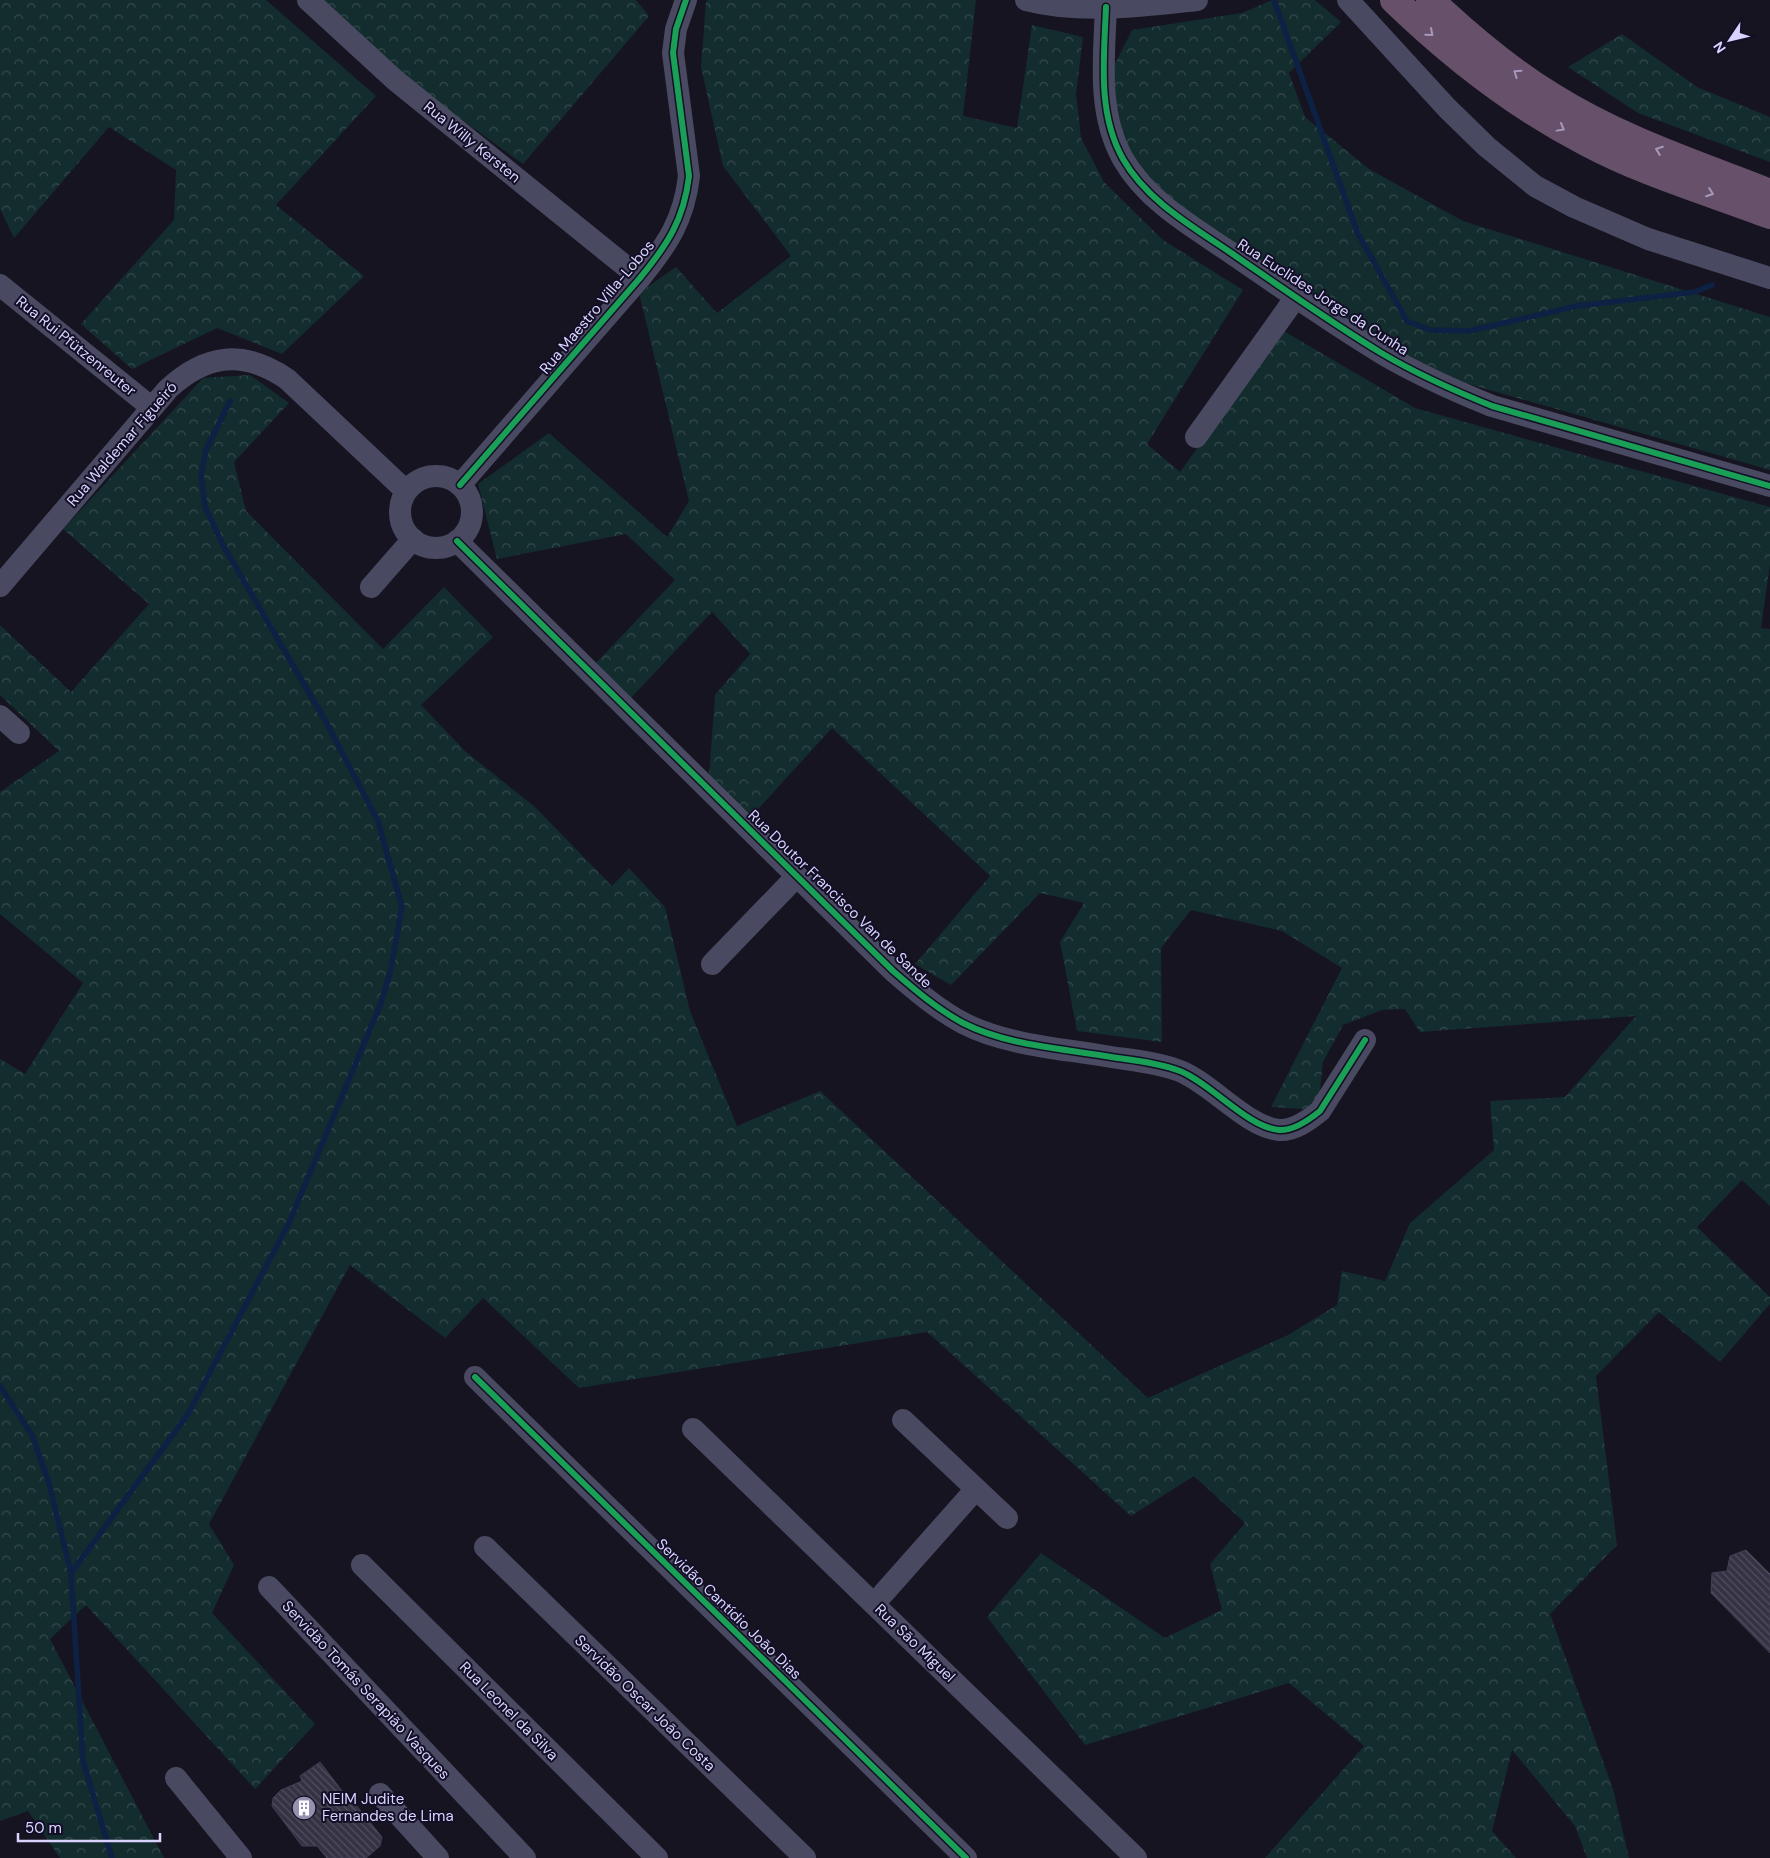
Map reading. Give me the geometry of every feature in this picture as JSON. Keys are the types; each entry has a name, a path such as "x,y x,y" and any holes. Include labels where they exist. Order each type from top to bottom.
{"highway":[{"path":"1394,0 1452,53 1534,114 1587,143 1641,167 1770,215"},
{"path":"1430,0 1466,34 1508,67 1552,96 1594,120 1644,144 1770,192"}],"street":[{"name":"Rua Willy Kersten","path":"308,0 395,80 640,278"},
{"name":"Rua Maestro Villa-Lobos","path":"460,485 640,278 673,234 682,214 690,176 673,53 676,29 686,0"},
{"path":"1026,0 1041,4 1106,7 1197,0"},
{"path":"1348,0 1447,108 1487,146 1535,186 1574,207 1648,239 1770,278"},
{"name":"Rua Euclides Jorge da Cunha","path":"1106,7 1104,85 1106,112 1113,137 1122,158 1136,179 1170,210 1296,297 1384,354 1457,392 1492,406 1770,486"},
{"name":"Rua Rui Pfützenreuter","path":"0,285 151,407"},
{"path":"1196,437 1296,297"},
{"name":"Rua Waldemar Figueiró","path":"0,586 151,407 182,376 213,361 233,358 254,361 273,369 287,379 406,491"},
{"path":"426,477 450,478 460,485 467,493 471,503 472,514 465,534 457,541 435,548 423,545 413,539 401,522 402,500 406,491 415,482 426,477"},
{"path":"371,587 413,539"},
{"name":"Rua Doutor Francisco Van de Sande","path":"457,541 916,992 962,1022 989,1034 1013,1041 1154,1064 1179,1070 1202,1082 1250,1119 1267,1127 1281,1130 1309,1120 1320,1111 1365,1040"},
{"path":"0,716 20,733"},
{"path":"712,964 797,876"},
{"name":"Servidão Cantídio João Dias","path":"475,1377 966,1858"},
{"path":"903,1420 1007,1518"},
{"name":"Rua São Miguel","path":"693,1429 1136,1858"},
{"path":"874,1604 976,1489"},
{"name":"Servidão Oscar João Costa","path":"485,1547 806,1858"},
{"name":"Rua Leonel da Silva","path":"362,1564 657,1858"},
{"name":"Servidão Tomás Serapião Vasques","path":"269,1587 525,1858"},
{"path":"176,1778 241,1858"},
{"path":"380,1794 438,1858"}],"green space":[{"path":"0,0 266,0 376,96 276,205 364,276 282,354 217,328 132,369 81,324 174,220 176,170 109,127 14,238 0,209"},
{"path":"320,0 636,0 649,16 523,164 404,78"},
{"path":"708,0 976,0 963,116 1017,128 1032,25 1083,37 1076,94 1081,138 1104,182 1163,240 1243,290 1147,444 1180,472 1282,330 1415,408 1770,507 1770,564 1761,628 1770,629 1770,1206 1742,1180 1697,1227 1770,1297 1770,1304 1720,1362 1659,1312 1596,1376 1617,1545 1550,1614 1613,1789 1629,1858 1587,1858 1575,1826 1512,1750 1492,1831 1516,1858 1265,1858 1364,1746 1289,1683 1085,1745 987,1617 1041,1553 1165,1638 1222,1610 1210,1564 1245,1523 1194,1476 1131,1516 927,1332 579,1388 483,1298 445,1338 350,1265 209,1524 234,1565 212,1613 315,1724 255,1789 86,1605 50,1639 164,1858 60,1858 28,1811 0,1821 0,1059 25,1074 83,983 0,914 0,792 59,751 0,695 0,625 71,692 149,604 63,529 203,378 250,375 289,403 234,462 246,511 383,649 444,587 493,637 421,705 465,751 535,807 612,886 629,868 665,907 690,1011 737,1126 820,1091 1148,1398 1288,1335 1337,1305 1342,1271 1385,1281 1410,1223 1494,1150 1490,1101 1565,1097 1636,1016 1420,1032 1405,1009 1382,1010 1343,1025 1323,1062 1318,1110 1271,1107 1342,968 1282,931 1191,910 1161,948 1162,1042 1077,1031 1060,942 1084,903 1040,893 951,985 915,964 990,876 832,728 749,819 709,777 715,695 750,654 712,612 629,700 593,666 675,580 626,534 497,559 478,484 549,433 667,537 689,501 639,293 676,267 717,313 791,256 723,166 701,67 706,2"},
{"path":"1272,0 1315,0 1341,22 1289,73 1305,117 1369,169 1463,221 1770,317 1770,470 1430,373 1358,329 1172,203 1140,174 1115,129 1108,78 1132,30 1242,13"},
{"path":"1622,34 1697,87 1770,117 1770,162 1638,113 1568,67"}],"building":[{"path":"1746,1550 1770,1574 1770,1653 1711,1593 1712,1573 1727,1571 1730,1556"},
{"name":"NEIM Judite Fernandes de Lima","path":"320,1762 349,1800 351,1799 382,1837 380,1846 366,1858 327,1858 317,1846 302,1846 272,1806 273,1798 281,1790 302,1781 300,1776"}],"waterway":[{"path":"1274,0 1358,234 1407,321 1430,330 1469,331 1577,306 1694,292 1712,285"},
{"path":"71,1573 188,1414 289,1223 381,1003 390,973 402,907 378,821 326,722 223,545 205,507 201,475 206,450 230,401"},
{"path":"0,1386 32,1435 49,1483 71,1573 83,1761 112,1858"}],"cycle path":[{"path":"460,485 640,278 673,231 683,206 689,176 673,53 676,29 686,0"},
{"path":"1106,7 1104,85 1109,123 1123,159 1133,175 1174,214 1364,343 1450,388 1492,406 1770,486"},
{"path":"457,541 893,971 953,1018 980,1030 1014,1041 1162,1065 1180,1071 1192,1077 1255,1121 1279,1130 1296,1127 1320,1111 1365,1040"},
{"path":"475,1377 966,1858"}],"place":[{"name":"NEIM Judite Fernandes de Lima","path":"304,1808"}]}
